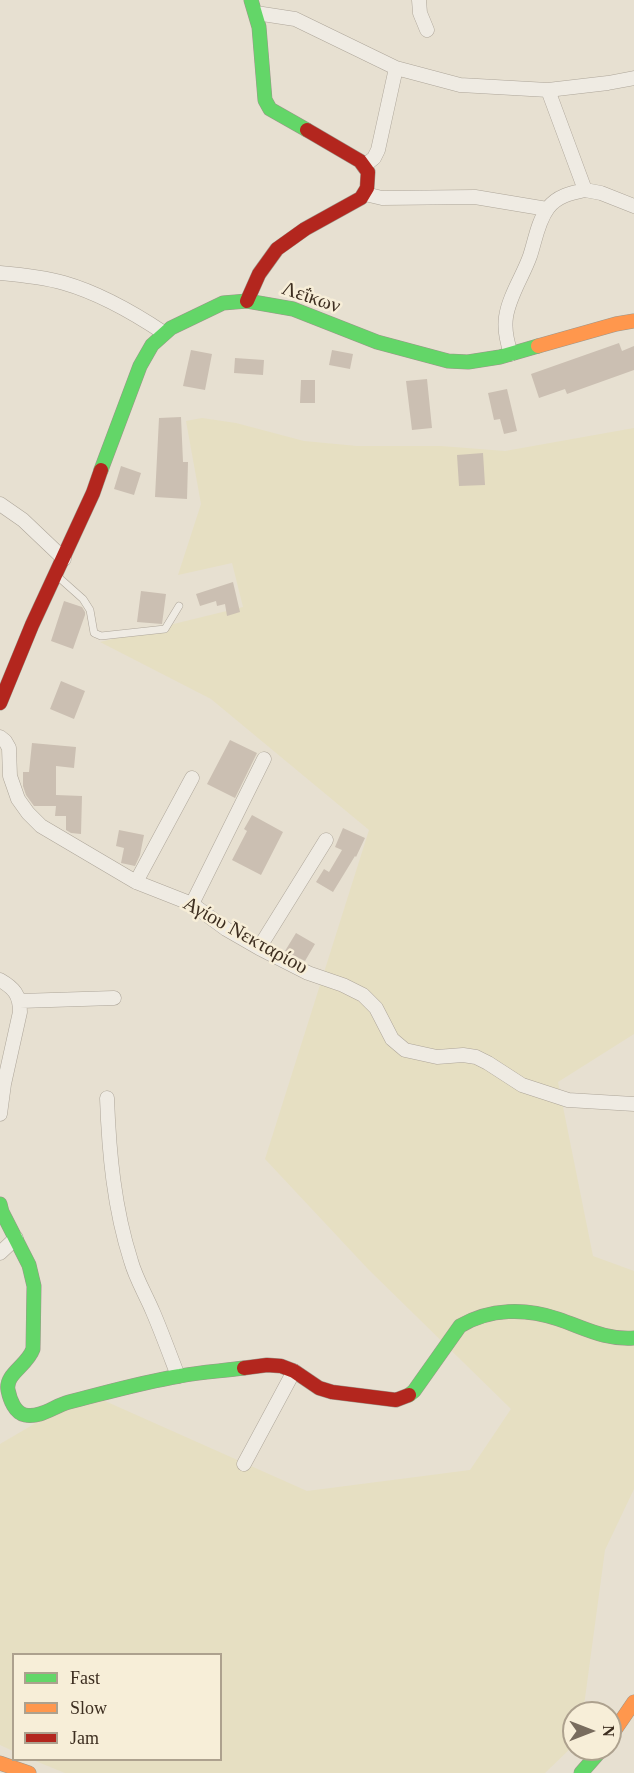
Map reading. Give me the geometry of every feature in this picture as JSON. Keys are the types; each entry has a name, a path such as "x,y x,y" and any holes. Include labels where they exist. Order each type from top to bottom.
{"street":[{"path":"419,0 420,13 427,30"},
{"path":"365,194 368,180 364,166 347,153 270,109 265,100 263,88 254,6 295,19 396,68 460,85 548,90 634,78"},
{"path":"364,166 374,158 378,150 396,68"},
{"path":"548,90 585,190"},
{"path":"511,354 505,331 507,311 547,209 568,193 585,190 601,193 634,206"},
{"path":"247,301 261,270 281,245 365,194 382,198 475,197 547,209"},
{"path":"0,273 35,277 72,285 122,308 164,333"},
{"name":"Λεΐκων","path":"0,703 32,625 93,493 140,366 149,349 164,333 183,321 223,303 247,301 284,306 377,342 448,361 479,361 634,321"},
{"path":"0,504 23,520 64,559"},
{"name":"Αγίου Νεκταρίου","path":"0,737 9,748 10,776 15,792 28,813 42,826 136,882 192,904 226,929 259,948 308,973 343,985 363,995 376,1008 392,1039 405,1050 437,1057 463,1055 476,1057 522,1085 568,1100 634,1104"},
{"path":"192,904 264,759"},
{"path":"136,882 192,778"},
{"path":"259,948 326,840"},
{"path":"0,980 16,992 20,1001 20,1012 4,1084 0,1114"},
{"path":"20,1001 114,998"},
{"path":"107,1098 109,1155 130,1260 178,1376"},
{"path":"0,1204 29,1265 34,1286 33,1349 30,1358 12,1375 8,1383 12,1403 18,1412 26,1415 37,1415 65,1403 178,1376 267,1365 281,1366 294,1371 319,1388 332,1392 396,1400 407,1397 414,1391 460,1326 486,1314 520,1311 546,1315 586,1332 618,1340 634,1338"},
{"path":"0,1253 16,1238"},
{"path":"244,1464 294,1371"},
{"path":"622,1720 634,1702"},
{"path":"581,1773 592,1761"},
{"path":"0,1763 29,1773"}],"lane":[{"path":"56,575 83,599 90,610 94,633 101,636 165,629 179,606"}],"shaded area":[{"path":"202,418 236,423 304,441 357,446 441,446 505,451 634,428 634,1034 558,1082 593,1256 634,1271 634,1489 605,1550 585,1701 562,1701 562,1757 545,1773 65,1773 35,1761 222,1761 222,1653 12,1653 12,1751 0,1745 0,1444 87,1393 307,1491 470,1470 511,1409 368,1269 265,1159 369,830 211,699 100,642 243,607 232,563 178,575 201,504 186,421"}],"building":[{"path":"619,343 622,351 634,346 634,370 567,394 565,389 539,398 531,374"},
{"path":"191,350 212,354 205,390 183,386"},
{"path":"332,350 353,354 350,369 329,365"},
{"path":"235,358 264,360 263,375 234,373"},
{"path":"427,379 432,428 412,430 406,381"},
{"path":"301,380 315,380 315,403 300,403"},
{"path":"507,389 517,431 504,434 500,419 494,420 488,393"},
{"path":"181,417 183,462 188,462 187,499 155,497 159,418"},
{"path":"483,453 485,485 459,486 457,455"},
{"path":"121,466 141,473 134,495 114,489"},
{"path":"233,582 240,612 227,616 225,604 217,606 216,601 200,606 196,594"},
{"path":"141,591 166,594 162,624 137,622"},
{"path":"64,601 82,607 85,612 73,649 51,641"},
{"path":"61,681 85,691 74,719 50,709"},
{"path":"230,740 257,753 235,798 207,784"},
{"path":"32,743 76,747 74,768 56,766 56,795 82,796 81,834 66,830 66,816 55,816 56,806 34,806 26,795 23,786 23,772 29,772"},
{"path":"252,815 283,832 261,875 232,860 247,831 244,829"},
{"path":"343,828 365,838 356,857 333,892 316,882 324,869 329,872 342,850 335,847"},
{"path":"119,830 144,835 135,866 121,863 124,848 116,846"},
{"path":"296,933 315,944 305,961 285,951"}],"traffic: fast":[{"path":"251,0 259,27 265,100 270,109 307,130"},
{"path":"101,470 140,366 152,345 171,328 223,303 247,301 293,309 377,342 448,361 468,362 500,357 538,346"},
{"path":"0,1204 29,1265 34,1286 33,1349 8,1384 12,1402 21,1414 37,1415 69,1402 152,1381 244,1368"},
{"path":"409,1395 460,1326 483,1316 508,1312 533,1313 546,1315 604,1335 634,1338"},
{"path":"581,1773 592,1761"}],"traffic: slow":[{"path":"538,346 634,321"},
{"path":"622,1720 634,1702"},
{"path":"0,1763 29,1773"}],"traffic: jam":[{"path":"247,301 259,274 277,249 305,229 361,198 367,188 368,172 360,161 307,130"},
{"path":"0,703 32,625 93,493 101,470"},
{"path":"244,1368 281,1366 294,1371 319,1388 332,1392 396,1400 409,1395"}]}
